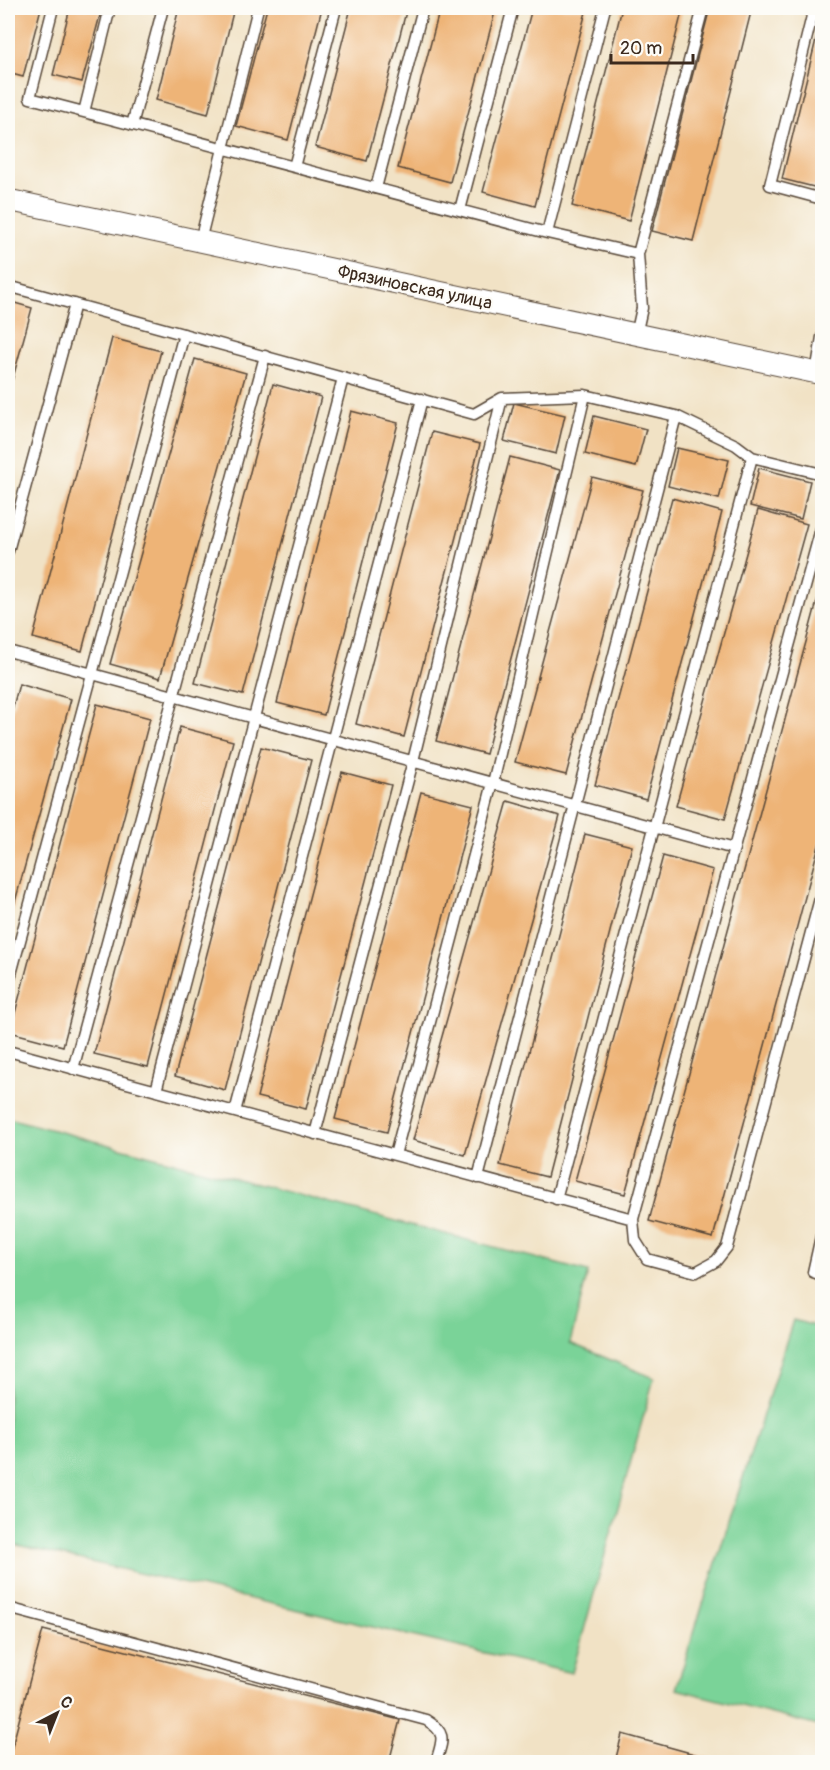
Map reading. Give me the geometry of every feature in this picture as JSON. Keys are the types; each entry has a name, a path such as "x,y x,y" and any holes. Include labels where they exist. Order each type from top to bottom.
{"street":[{"name":"Фрязиновская улица","path":"8,200 819,373"}],"lane":[{"path":"53,8 30,98 547,234 638,254"},
{"path":"84,112 111,8"},
{"path":"132,125 163,8"},
{"path":"200,241 258,8"},
{"path":"294,167 336,8"},
{"path":"376,188 423,8"},
{"path":"460,210 513,8"},
{"path":"547,234 606,8"},
{"path":"636,335 642,308 638,254 703,8"},
{"path":"814,8 770,185 822,199"},
{"path":"8,286 474,414 502,398 585,395 676,416 736,446 752,457 822,474"},
{"path":"8,551 75,304"},
{"path":"8,985 184,334"},
{"path":"819,373 822,337"},
{"path":"73,1069 266,356"},
{"path":"156,1091 343,378"},
{"path":"394,1155 493,783 585,395"},
{"path":"315,1134 413,761 502,398"},
{"path":"235,1112 422,399"},
{"path":"478,1178 676,416"},
{"path":"556,1198 752,457"},
{"path":"822,525 633,1219 635,1240 647,1259 696,1272 716,1262 727,1247 822,891"},
{"path":"8,651 734,849"},
{"path":"8,1051 633,1219"},
{"path":"822,1232 813,1272 822,1275"},
{"path":"8,1625 9,1608 426,1720 438,1728 441,1734 442,1740 436,1762"}],"green space":[{"path":"8,1118 588,1272 570,1343 654,1378 572,1673 8,1543"},
{"path":"793,1320 822,1328 822,1727 676,1689"}],"building":[{"path":"14,8 41,8 23,77 8,73 8,35"},
{"path":"70,8 102,8 82,82 53,75"},
{"path":"179,8 234,8 208,114 156,100"},
{"path":"267,8 322,8 288,140 236,126"},
{"path":"351,8 407,8 367,161 315,147"},
{"path":"440,8 496,8 450,182 398,168"},
{"path":"532,8 587,8 535,206 483,192"},
{"path":"622,8 683,8 629,221 572,206"},
{"path":"710,8 752,8 693,241 652,231"},
{"path":"822,15 822,189 782,179"},
{"path":"8,301 32,308 8,396"},
{"path":"112,338 161,351 82,651 33,638"},
{"path":"195,359 246,373 160,678 110,664"},
{"path":"273,384 321,397 243,695 195,683"},
{"path":"514,403 565,415 556,454 504,441"},
{"path":"351,411 398,423 324,715 277,703"},
{"path":"594,416 646,429 636,467 585,454"},
{"path":"432,432 480,444 404,737 356,724"},
{"path":"677,448 729,460 719,499 668,486"},
{"path":"510,457 560,470 486,754 436,741"},
{"path":"759,468 810,481 801,519 750,506"},
{"path":"592,477 643,490 566,775 515,762"},
{"path":"672,498 722,512 646,799 595,785"},
{"path":"758,510 807,524 725,819 676,806"},
{"path":"822,583 822,834 713,1238 649,1221"},
{"path":"19,684 71,699 8,927 8,726"},
{"path":"97,704 150,718 63,1046 10,1032"},
{"path":"180,727 233,741 148,1067 94,1054"},
{"path":"261,747 311,760 225,1090 175,1076"},
{"path":"342,772 391,785 306,1109 257,1097"},
{"path":"421,792 473,805 387,1132 335,1119"},
{"path":"508,801 560,816 465,1155 413,1140"},
{"path":"585,834 632,846 547,1177 500,1165"},
{"path":"663,856 713,870 625,1194 575,1181"},
{"path":"43,1630 400,1720 389,1762 8,1762"},
{"path":"622,1734 723,1762 615,1762"}]}
